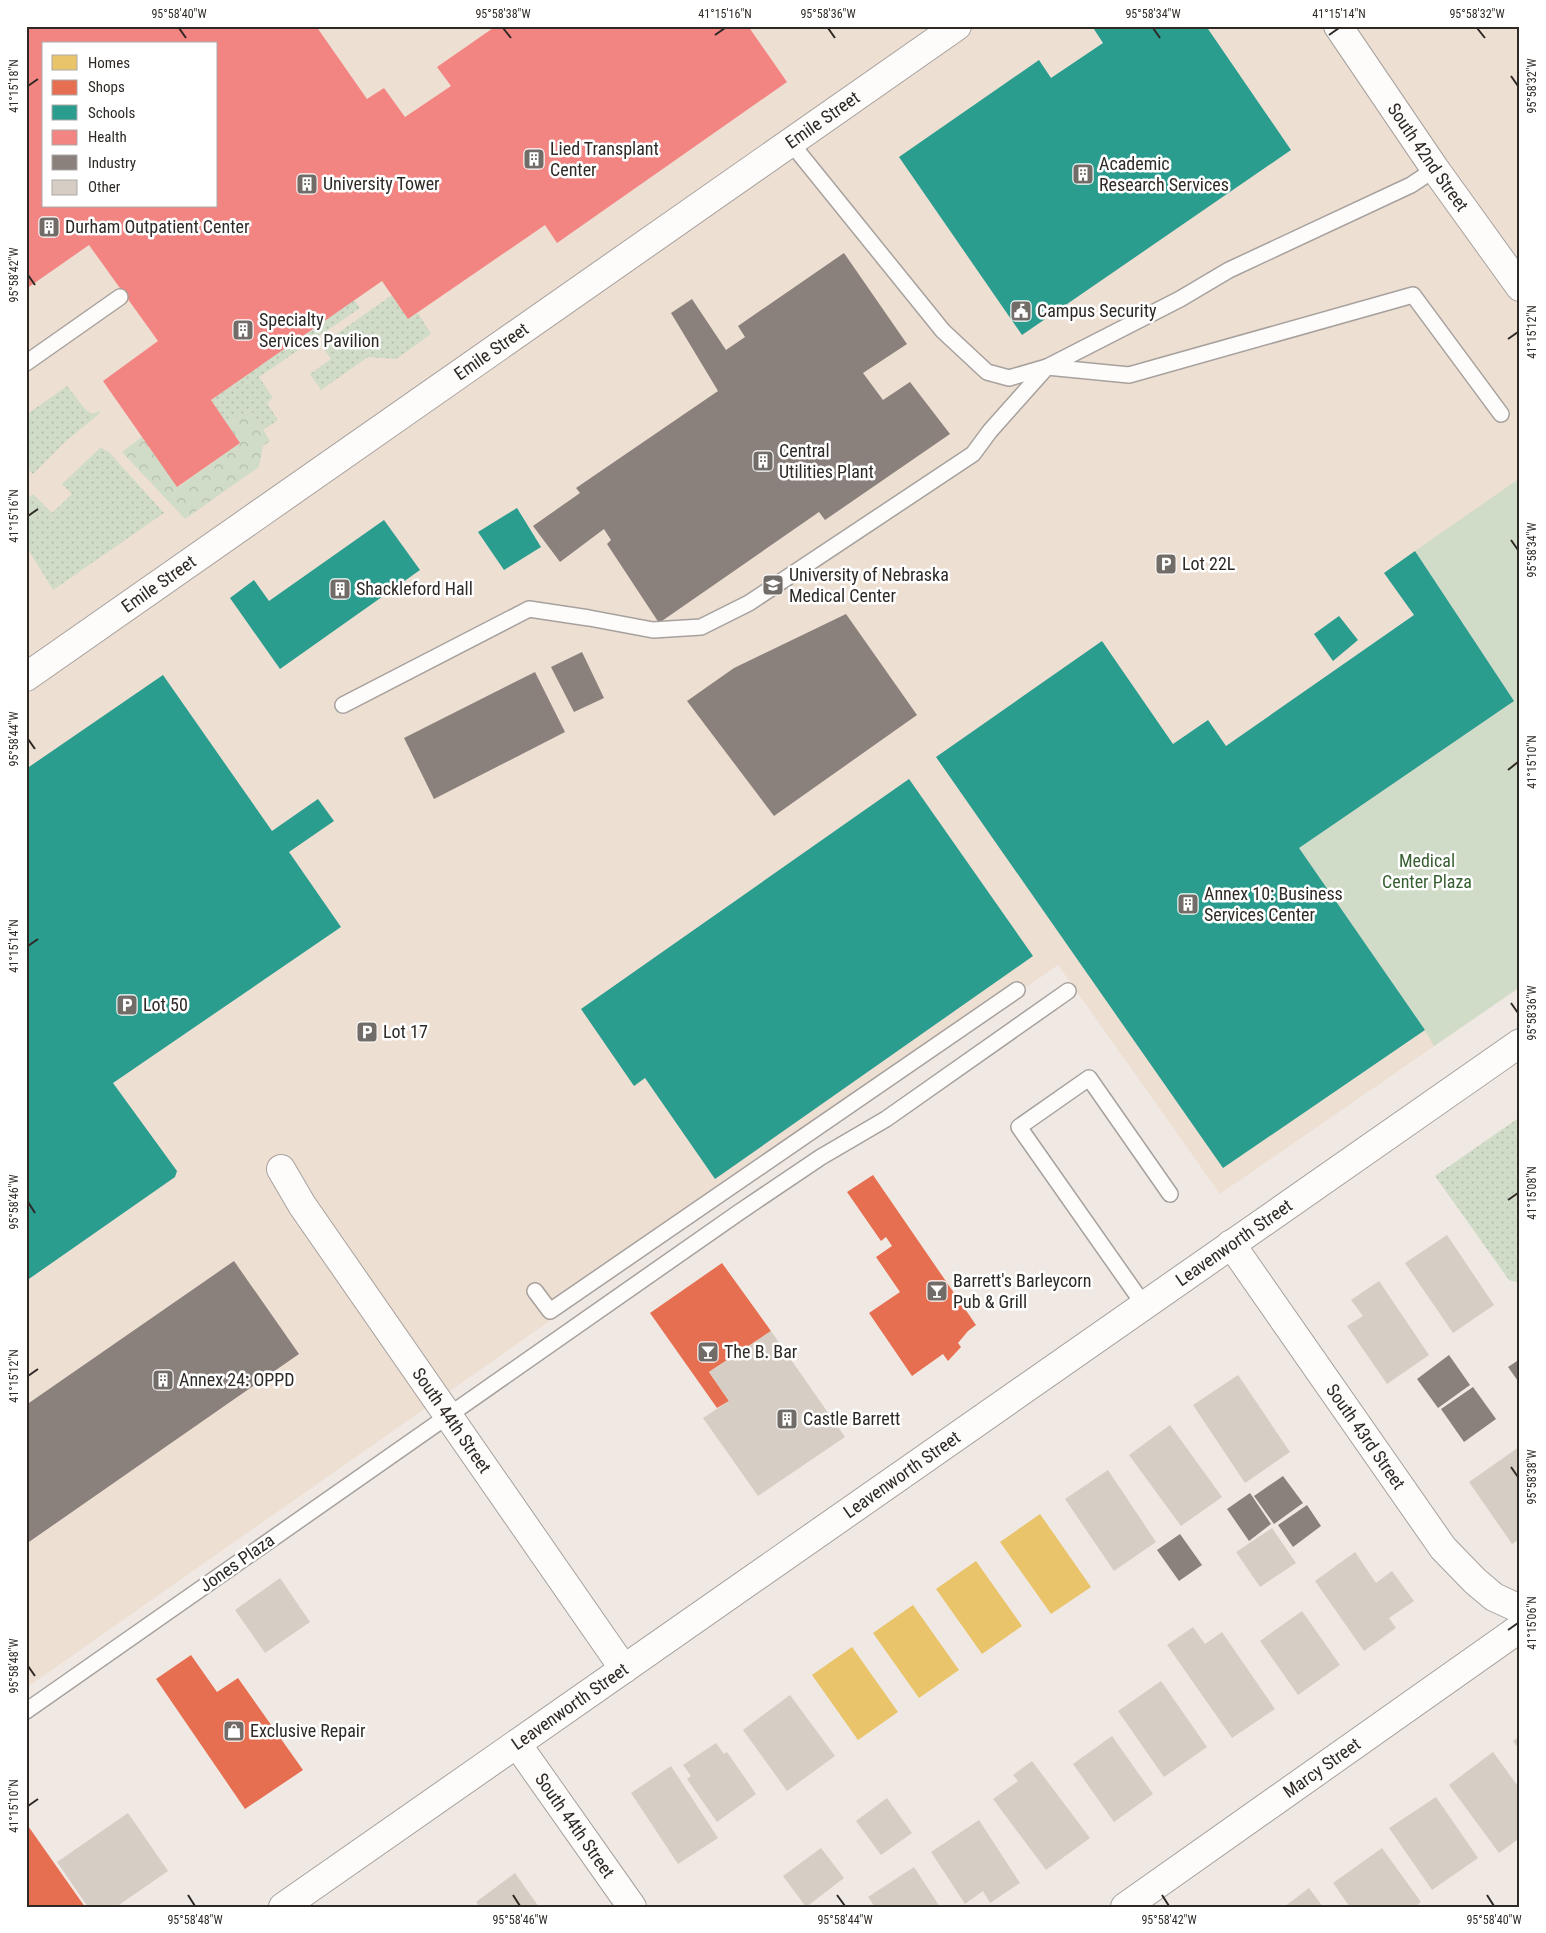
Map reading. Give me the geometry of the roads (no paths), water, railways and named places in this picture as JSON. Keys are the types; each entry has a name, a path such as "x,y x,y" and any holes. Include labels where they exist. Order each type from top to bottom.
{"street":[{"name":"Emile Street","path":"26,677 957,26"},
{"name":"South 42nd Street","path":"1338,26 1435,169 1520,287"},
{"name":"Leavenworth Street","path":"283,1907 1520,1043"},
{"name":"South 44th Street","path":"281,1170 302,1205 624,1669"},
{"name":"South 43rd Street","path":"1230,1244 1443,1548 1475,1581 1494,1597 1520,1609"},
{"name":"Marcy Street","path":"1125,1907 1520,1628"},
{"name":"South 44th Street","path":"517,1744 632,1907"}],"lane":[{"path":"791,143 943,331 987,372 1009,378 1047,368 1180,299 1229,270 1411,185 1435,169"},
{"path":"1047,368 1129,375 1414,295 1501,414"},
{"path":"26,364 120,297"},
{"path":"343,705 529,609 653,630 701,627 750,603 974,454 990,430 1047,368"},
{"path":"535,1291 550,1311 1018,990"},
{"name":"Jones Plaza","path":"26,1711 738,1213 822,1157 886,1119 1068,991"},
{"path":"1144,1305 1020,1127 1089,1078 1170,1194"}],"place":[{"name":"Lied Transplant Center","path":"534,159"},
{"name":"Academic Research Services","path":"1083,174"},
{"name":"University Tower","path":"307,184"},
{"name":"Durham Outpatient Center","path":"49,227"},
{"name":"Campus Security","path":"1021,311"},
{"name":"Specialty Services Pavilion","path":"243,330"},
{"name":"Central Utilities Plant","path":"763,461"},
{"name":"Lot 22L","path":"1166,564"},
{"name":"University of Nebraska Medical Center","path":"773,585"},
{"name":"Shackleford Hall","path":"340,589"},
{"name":"Annex 10: Business Services Center","path":"1188,904"},
{"name":"Lot 50","path":"127,1005"},
{"name":"Lot 17","path":"367,1032"},
{"name":"Barrett's Barleycorn Pub & Grill","path":"937,1291"},
{"name":"The B. Bar","path":"708,1352"},
{"name":"Annex 24: OPPD","path":"163,1380"},
{"name":"Castle Barrett","path":"787,1419"},
{"name":"Exclusive Repair","path":"234,1731"}],"park label":[{"name":"Medical Center Plaza","path":"1427,871"}]}
